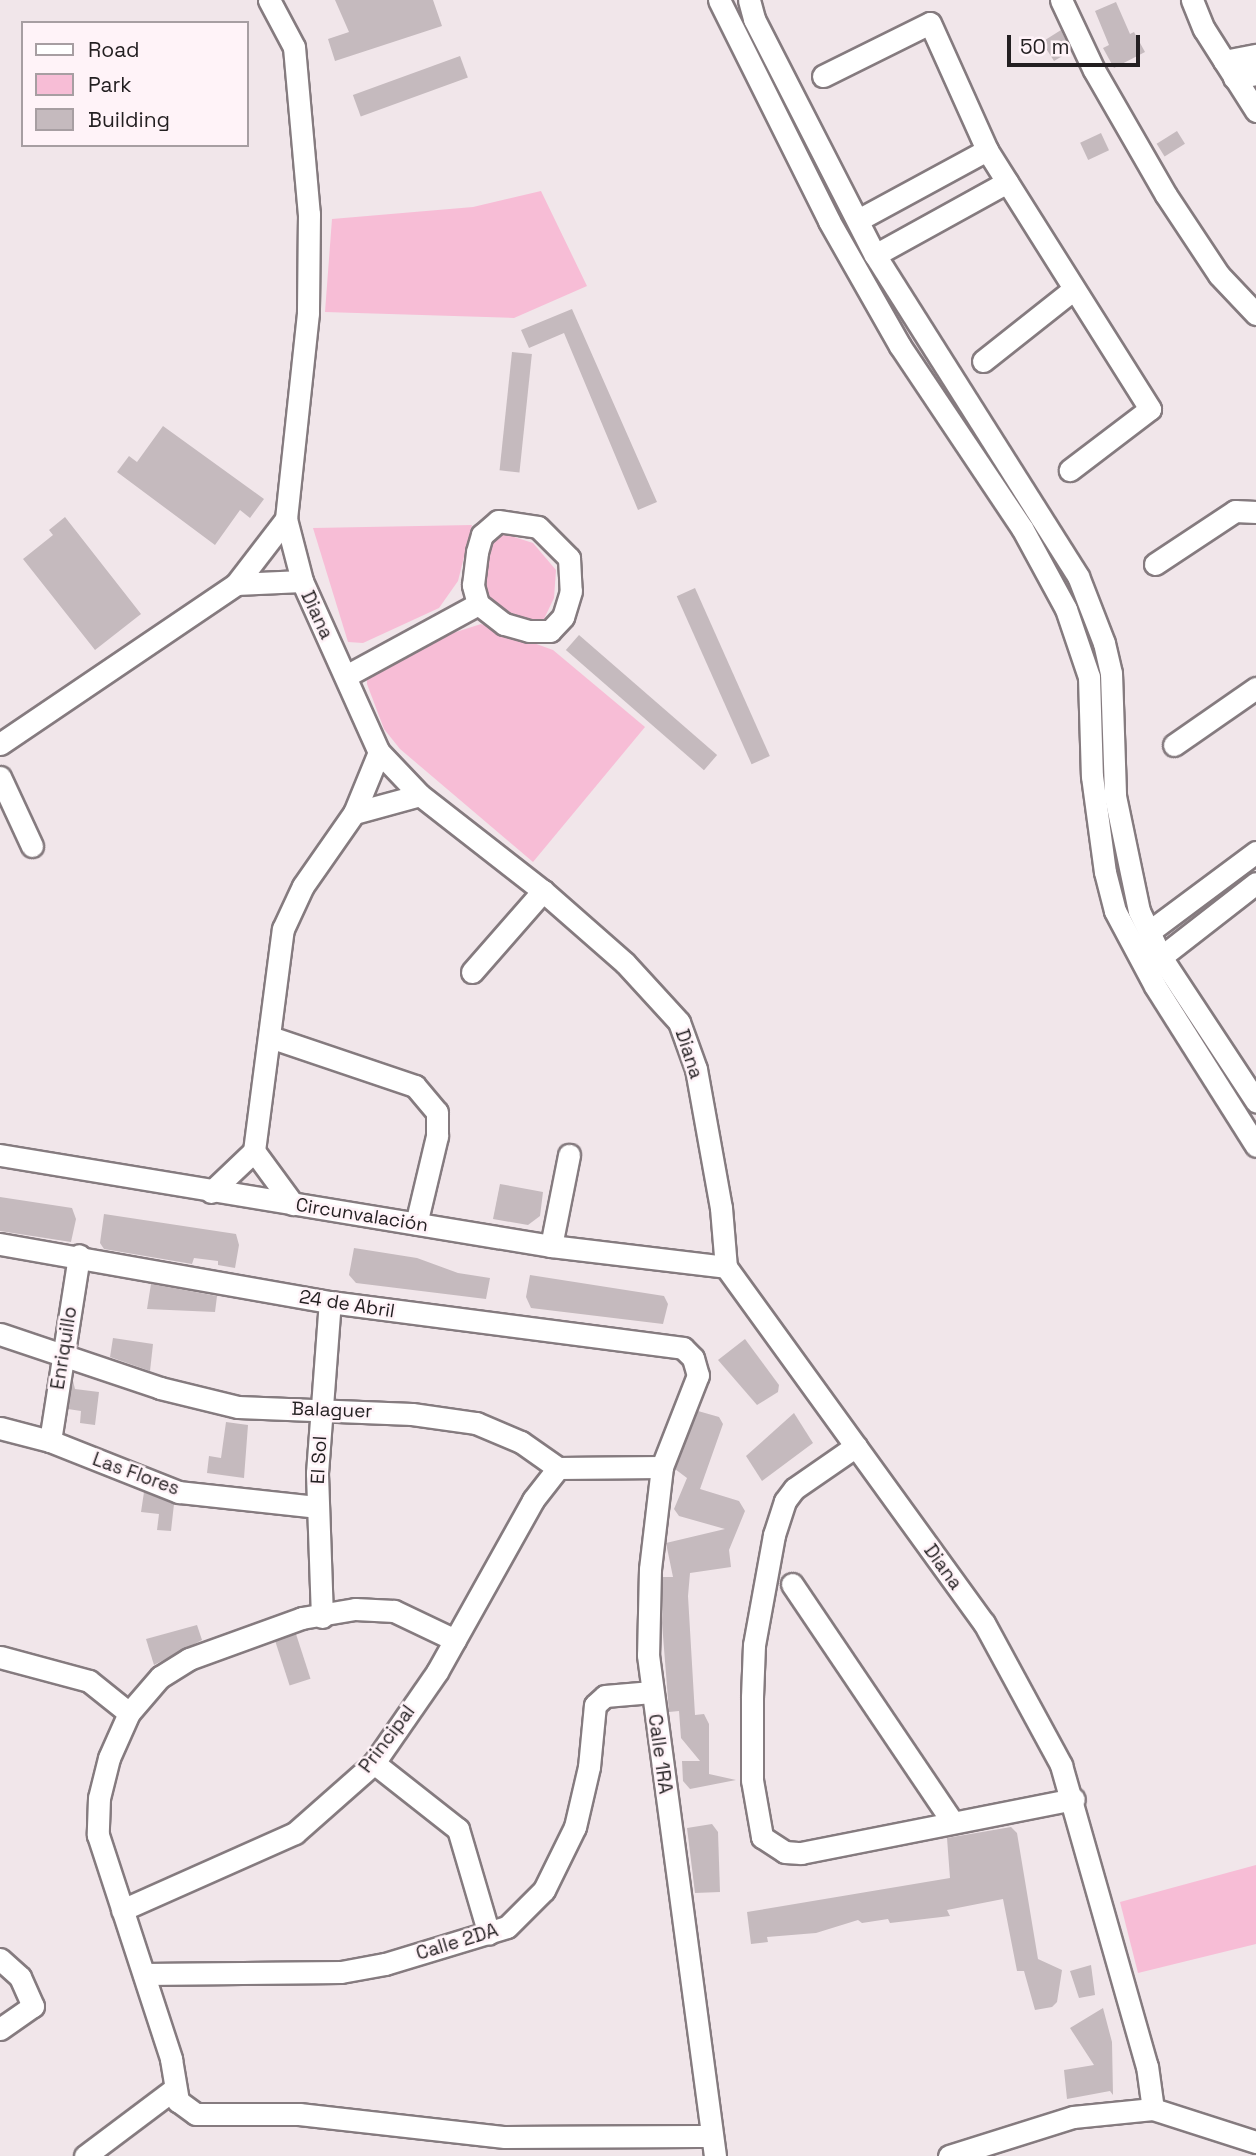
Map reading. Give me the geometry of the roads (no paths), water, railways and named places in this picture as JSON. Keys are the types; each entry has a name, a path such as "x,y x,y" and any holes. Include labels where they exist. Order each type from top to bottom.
{"street":[{"name":"Diana","path":"269,0 294,47 309,214 308,313 286,519 302,581 379,752 420,795 543,891 625,963 679,1022 696,1069 721,1208 726,1267 984,1623 1061,1765 1074,1799 1147,2066 1153,2109"},
{"path":"719,0 829,221 900,346 1022,528 1066,609 1089,677 1092,776 1105,872 1115,911 1155,986 1256,1146"},
{"path":"749,0 754,19 875,255 1078,576 1104,643 1111,673 1115,796 1130,880 1161,957 1256,1101"},
{"path":"1061,0 1094,71 1166,195 1219,275 1256,314"},
{"path":"1192,0 1229,69 1256,111"},
{"path":"823,76 930,23 987,150 1150,409 1070,470"},
{"path":"1229,69 1256,55"},
{"path":"1229,69 1256,74"},
{"path":"858,220 987,150"},
{"path":"875,255 1007,182"},
{"path":"983,360 1074,289"},
{"path":"1155,564 1235,511 1256,512"},
{"path":"0,744 236,584 286,519"},
{"path":"498,520 538,527 569,558 569,598 563,617 550,631 529,631 505,624 478,604 473,585 477,552 482,535 498,520"},
{"path":"236,584 302,581"},
{"path":"346,676 478,604"},
{"path":"1174,745 1256,688"},
{"path":"211,1192 254,1151 283,929 303,886 354,813 379,752"},
{"path":"0,777 32,846"},
{"path":"354,813 420,795"},
{"path":"1150,931 1256,852"},
{"path":"1161,957 1256,883"},
{"path":"472,972 543,891"},
{"path":"270,1037 415,1086 437,1112 437,1136 416,1224"},
{"path":"254,1151 293,1204"},
{"name":"Circunvalación","path":"0,1155 211,1192 551,1246 726,1267"},
{"path":"551,1246 569,1155"},
{"name":"24 de Abril","path":"0,1244 79,1255 330,1302 683,1348 693,1358"},
{"name":"Enriquillo","path":"50,1441 79,1255"},
{"name":"El Sol","path":"322,1617 317,1507 321,1409 330,1302"},
{"name":"Balaguer","path":"0,1334 160,1388 238,1407 412,1413 476,1423 522,1442 558,1468"},
{"name":"Calle 1RA","path":"693,1358 698,1375 662,1467 650,1569 652,1692 713,2146"},
{"name":"Las Flores","path":"0,1428 50,1441 179,1492 317,1507"},
{"path":"856,1446 794,1489 779,1516 754,1646 751,1735 756,1823 771,1846 801,1853 1074,1799"},
{"path":"558,1468 662,1467"},
{"name":"Principal","path":"122,1910 295,1833 374,1763 454,1640 533,1500 558,1468"},
{"path":"792,1584 952,1821"},
{"path":"454,1640 394,1611 355,1609 322,1617 302,1618 189,1659 160,1677 130,1713 109,1758 99,1798 98,1835 171,2059 173,2090 178,2101 196,2114 299,2113 505,2137 713,2146"},
{"path":"0,1657 89,1681 130,1713"},
{"name":"Calle 2DA","path":"144,1974 341,1972 489,1934 527,1911 565,1852 582,1805 595,1705 605,1696 652,1692"},
{"path":"374,1763 458,1829 489,1934"},
{"path":"0,1959 20,1977 33,2007 0,2029"},
{"path":"85,2156 173,2090"},
{"path":"949,2156 1073,2116 1153,2109 1256,2142"}]}
